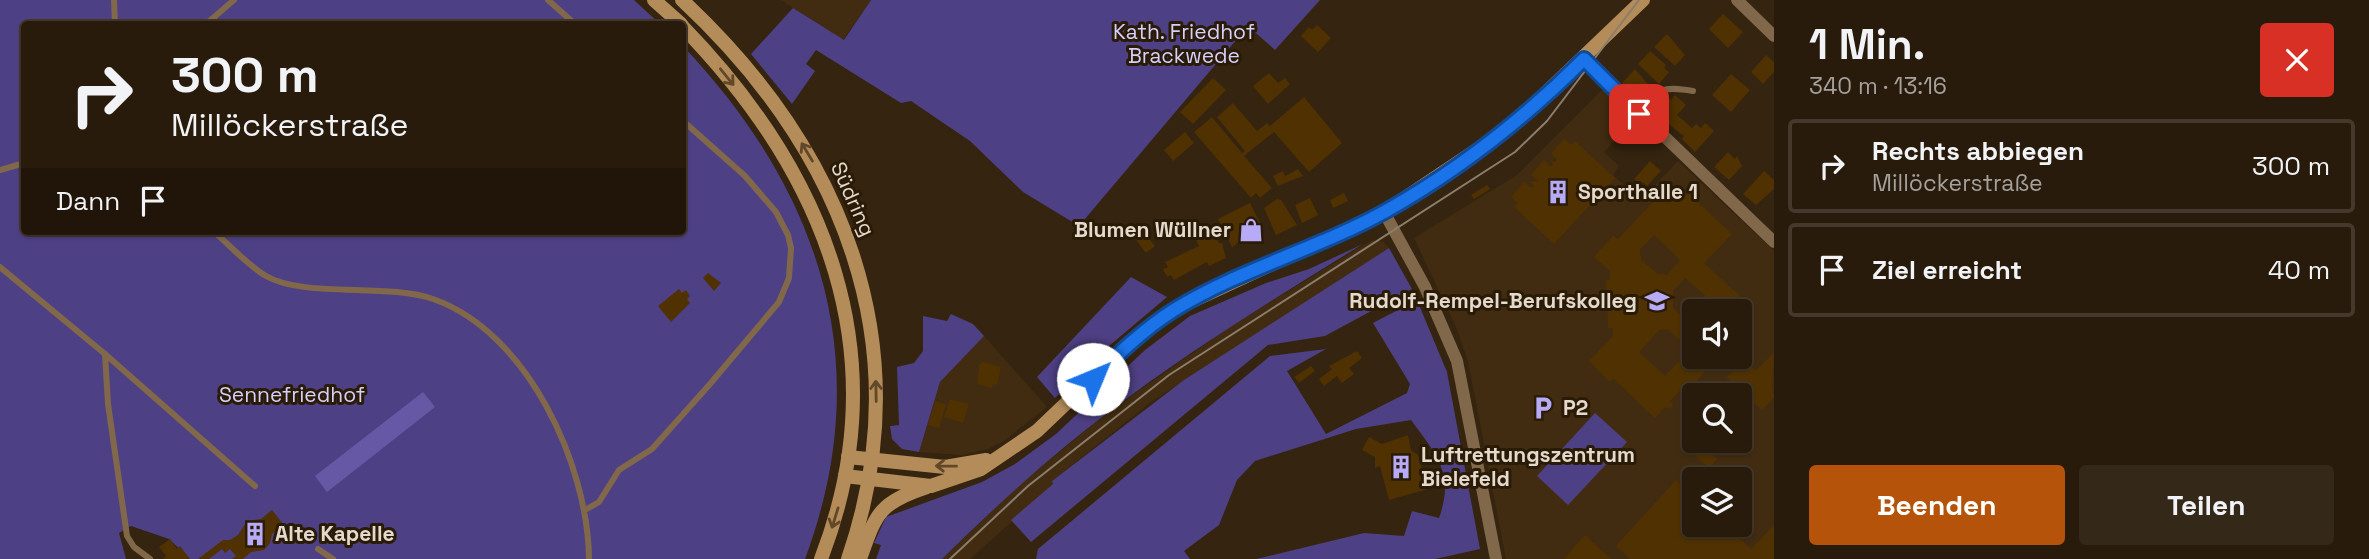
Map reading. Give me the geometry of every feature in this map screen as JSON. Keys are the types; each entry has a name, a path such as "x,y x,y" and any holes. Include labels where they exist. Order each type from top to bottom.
{"main road":[{"name":"Südring","path":"654,0 678,21"},
{"name":"Südring","path":"682,0 710,26 768,92 796,132 824,181 849,237 866,295 874,351 876,421 869,479 848,559"},
{"path":"689,0 710,26"},
{"path":"860,559 870,526 882,507 902,495 972,474 1012,450 1059,412 1123,349 1173,310 1384,212 1508,129 1643,0"},
{"name":"Südring","path":"686,30 758,114 794,170 817,217 835,275 852,356 853,410 845,476 821,559"},
{"path":"848,457 963,466 1012,450"},
{"path":"845,476 931,486"}],"street":[{"path":"1737,0 1774,36"},
{"path":"1584,59 1774,242"},
{"path":"1384,212 1425,288 1456,355 1496,559"}],"lane":[{"path":"114,0 115,21"},
{"path":"210,21 234,0"},
{"path":"548,0 572,21"},
{"path":"1639,114 1657,92 1665,88 1693,91"},
{"path":"585,510 599,502 619,470 652,449 710,384 779,302 789,278 791,248 788,235 776,212 745,176 686,124"},
{"path":"0,170 21,164"},
{"path":"218,235 265,276 285,283 377,290 431,298 482,327 501,344 533,383 560,433 585,510 589,559"},
{"path":"0,267 105,354 255,486"},
{"path":"105,354 108,404 127,536 134,547 150,559"},
{"path":"318,549 333,559"}],"shaded area":[{"path":"781,0 871,0 843,40"},
{"path":"1603,89 1635,120 1604,152 1619,166 1613,175 1641,200 1678,161 1774,251 1774,559 1506,559 1468,361 1456,327 1414,238 1517,175"},
{"path":"1372,240 1384,242 1389,248 1151,402 1052,481 1054,484 970,559 942,559 1016,488 1108,412 1233,325"},
{"path":"984,336 1047,407 1004,441 988,449 962,455 919,452 940,382"},
{"path":"423,392 435,407 327,492 315,476"}],"green space":[{"name":"Sennefriedhof","path":"0,0 634,0 657,21 21,21 21,235 686,235 686,50 731,102 771,160 801,221 823,284 835,349 836,417 826,487 805,559 190,559 169,539 131,526 119,533 126,559 0,559"},
{"name":"Kath. Friedhof Brackwede","path":"871,0 1320,0 1275,50 1248,26 1079,226 1023,192 970,141 911,101 901,103 816,50 806,64 815,71 792,104 751,54 793,8 844,40"},
{"path":"1363,244 1266,304 1140,388 1023,482 942,559 876,559 881,545 874,543 886,517 982,482 1015,464 1056,434 1145,350 1190,316 1266,283 1309,269"},
{"path":"1389,248 1412,289 1325,336 1268,345 1031,542 1011,520 1053,484 1052,481 1184,380"},
{"path":"1131,277 1167,297 1103,351 1055,398 1037,377"},
{"path":"1417,300 1447,372 1480,549 1435,559 1256,559 1364,533 1404,536 1412,511 1439,518 1445,489 1444,477 1435,454 1411,420 1356,429 1255,461 1237,480 1219,525 1184,551 1190,559 1036,559 1038,549 1270,356 1326,349 1287,371 1326,434 1407,393 1410,384 1373,323"},
{"path":"951,314 973,324 984,336 940,382 919,452 902,449 892,439 890,426 899,425 897,367 914,363 923,351 923,316 947,321"},
{"path":"1595,413 1627,442 1568,505 1537,476"}],"building":[{"path":"1723,14 1743,32 1728,48 1709,29"},
{"path":"1317,25 1331,38 1318,52 1301,36 1309,27 1312,30"},
{"path":"1667,34 1685,55 1675,66 1654,47"},
{"path":"1650,51 1666,65 1664,68 1669,72 1659,84 1638,64"},
{"path":"1766,55 1774,62 1774,72 1763,84 1751,72"},
{"path":"1635,69 1653,90 1642,101 1622,83"},
{"path":"1269,73 1278,83 1285,78 1290,84 1268,104 1253,86"},
{"path":"1731,74 1750,90 1731,112 1712,95"},
{"path":"1213,78 1226,90 1193,124 1180,112"},
{"path":"1664,94 1671,100 1675,95 1686,105 1677,115 1692,128 1696,124 1701,128 1705,123 1714,131 1695,152 1682,139 1684,136 1649,109"},
{"path":"1304,97 1342,143 1309,172 1274,132 1244,156 1272,188 1260,198 1256,193 1251,198 1194,132 1212,117 1242,153 1245,151 1217,117 1233,103 1257,131 1267,123 1270,126"},
{"path":"1185,132 1194,143 1173,161 1164,150"},
{"name":"Sporthalle 1","path":"1564,139 1571,145 1575,141 1615,178 1554,244 1514,207 1518,203 1511,197 1524,182 1531,188 1534,186 1530,182 1538,181 1531,175 1544,160 1551,167 1553,164 1550,160 1557,160 1551,153"},
{"path":"1728,152 1735,159 1737,156 1742,166 1729,180 1714,167"},
{"path":"1650,161 1661,171 1647,186 1643,182 1641,185 1634,179"},
{"path":"1298,169 1303,176 1278,186 1273,176 1283,171 1285,176"},
{"path":"1764,171 1774,180 1774,189 1756,205 1743,194"},
{"path":"1487,185 1490,189 1474,199 1471,195"},
{"path":"1669,185 1679,195 1689,194 1732,234 1704,263 1743,299 1705,299 1705,295 1685,278 1673,291 1673,308 1682,316 1682,342 1668,329 1659,330 1639,352 1665,376 1682,358 1682,369 1707,369 1695,383 1682,383 1682,388 1670,401 1673,405 1670,409 1665,407 1655,418 1614,379 1609,381 1589,361 1613,336 1613,328 1608,328 1606,280 1610,280 1610,271 1594,257 1613,236 1618,239","holes":["1654,235 1680,260 1667,275 1658,274 1641,260 1640,249"]},
{"path":"1344,193 1348,201 1333,208 1330,200"},
{"path":"1310,198 1318,215 1302,223 1295,205"},
{"path":"1277,199 1281,200 1297,225 1276,235 1264,208"},
{"path":"1250,203 1262,227 1232,247 1218,219"},
{"path":"1211,229 1219,243 1222,243 1226,258 1209,266 1207,262 1174,280 1171,275 1167,277 1163,269 1168,267 1165,262 1199,246 1195,237"},
{"path":"1143,230 1155,246 1146,253 1134,237"},
{"path":"708,273 721,283 714,291 703,278"},
{"path":"679,289 682,293 686,290 690,303 671,322 658,306"},
{"path":"1357,351 1362,358 1349,368 1354,374 1342,383 1337,376 1324,386 1319,379 1332,369 1329,366"},
{"path":"1774,352 1774,397 1762,410 1755,404 1752,407 1752,383 1734,383 1727,377 1735,369 1752,367 1756,371"},
{"path":"983,362 1001,367 997,385 993,384 992,388 977,384 979,365"},
{"path":"1311,366 1315,371 1299,383 1294,377"},
{"path":"950,399 969,404 963,423 944,417"},
{"path":"935,401 946,404 939,428 928,425"},
{"name":"Luftrettungszentrum Bielefeld","path":"1408,435 1411,450 1418,455 1428,489 1389,500 1380,466 1375,468 1375,457 1362,450 1369,437 1382,444"},
{"path":"1692,453 1711,453 1717,459 1708,467"},
{"path":"1676,480 1682,486 1682,537 1738,537 1751,549 1774,525 1774,559 1630,559 1616,546"},
{"name":"Alte Kapelle","path":"272,510 284,525 272,534 270,543 264,550 251,552 243,559 232,559 236,556 230,549 225,553 222,549 209,559 198,559 223,540 230,540 238,535 247,521 261,519"},
{"path":"1585,535 1611,559 1564,559"},
{"path":"170,539 177,549 180,546 190,559 163,559 166,556 159,547"}],"tram line":[{"path":"950,559 1028,486 1169,375 1515,152 1547,121 1639,0"}],"place":[{"name":"Sporthalle 1","path":"1558,192"},
{"name":"Blumen Wüllner","path":"1251,230"},
{"name":"Rudolf-Rempel-Berufskolleg","path":"1657,301"},
{"name":"P2","path":"1543,408"},
{"name":"Luftrettungszentrum Bielefeld","path":"1401,467"},
{"name":"Alte Kapelle","path":"255,534"}],"route":[{"path":"1093,379 1123,349 1173,310 1384,212 1419,191 1508,129 1584,59 1639,114"}]}
